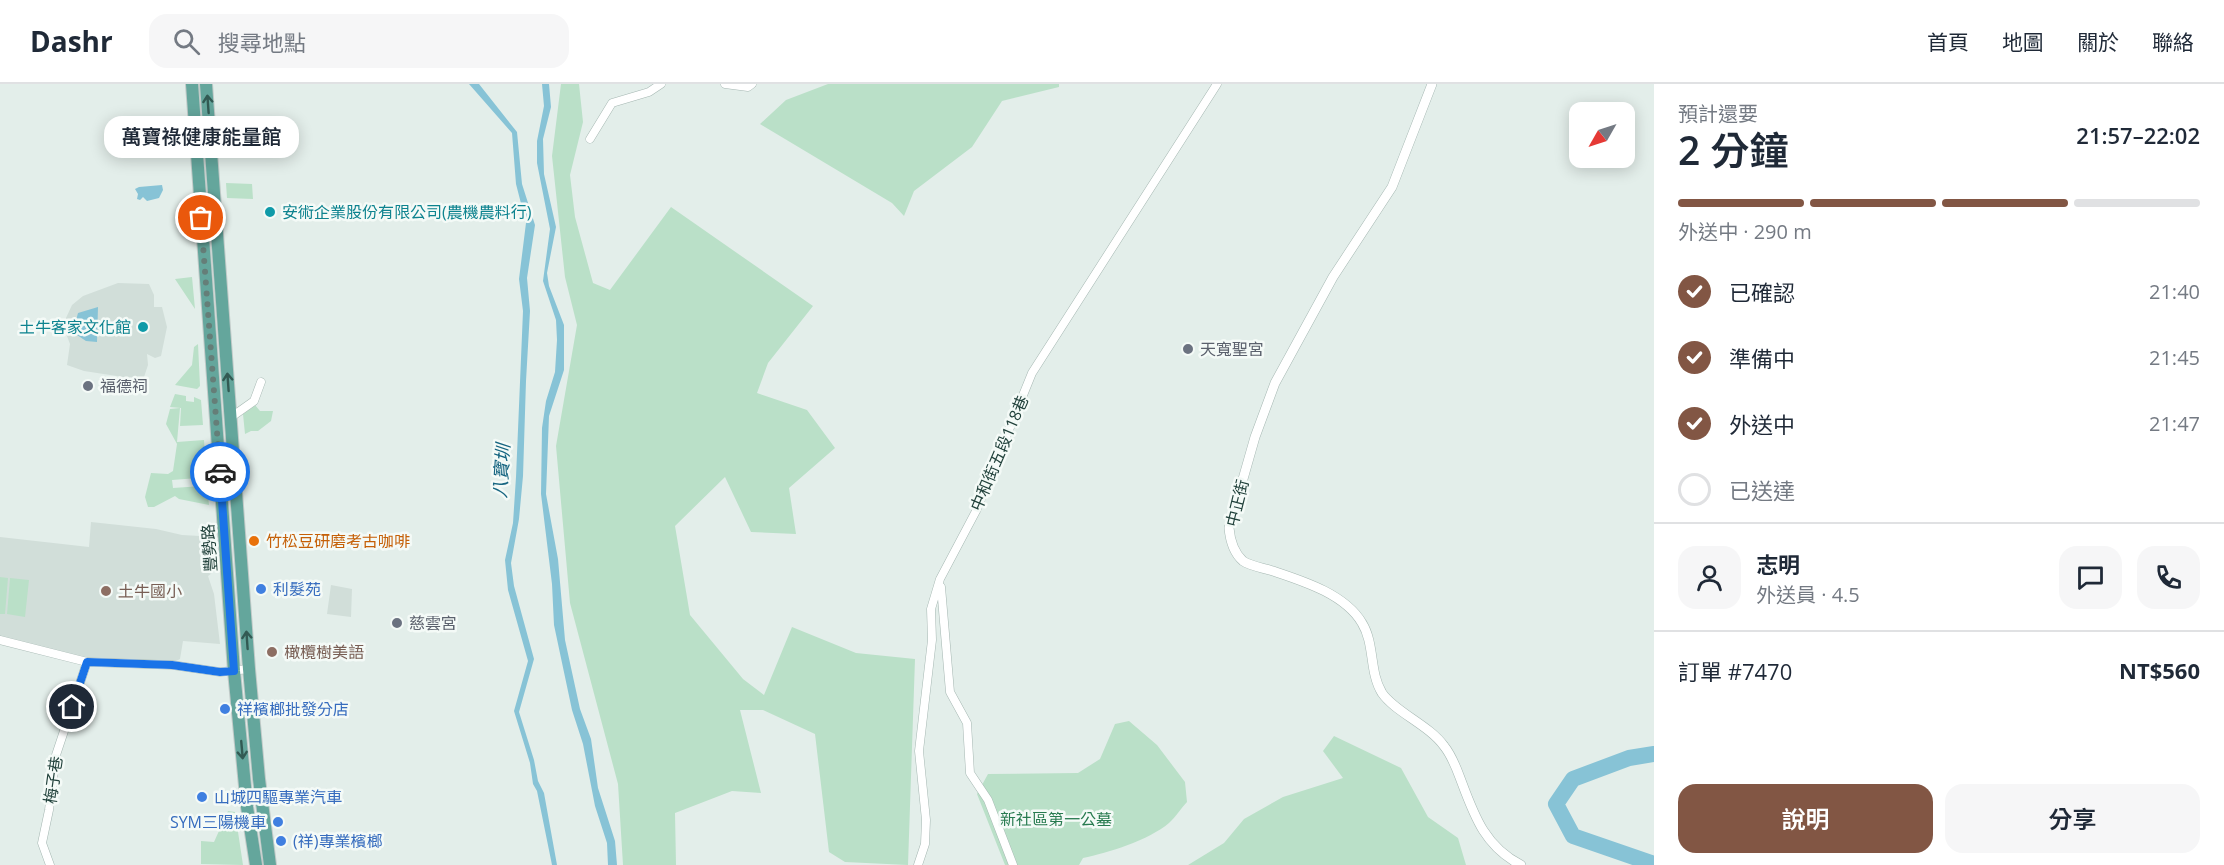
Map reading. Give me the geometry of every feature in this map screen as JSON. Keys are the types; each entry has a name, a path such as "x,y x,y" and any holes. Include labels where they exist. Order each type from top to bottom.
{"main road":[{"name":"豐勢路","path":"192,84 234,671 247,807 256,865"},
{"name":"豐勢路","path":"206,84 249,669 270,865"}],"street":[{"path":"590,139 612,103 649,92 661,84"},
{"path":"726,84 748,87 752,84"},
{"name":"中和街五段118巷","path":"918,865 925,844 926,820 919,751 932,640 931,609 940,579 976,511 1032,373 1217,84"},
{"name":"中正街","path":"1432,84 1392,187 1333,277 1275,383 1255,437 1229,528 1230,539 1244,561 1325,592 1352,611 1362,622 1368,636 1377,681 1384,695 1442,743 1455,764 1474,817 1483,833 1494,847 1521,865"},
{"path":"230,418 254,401 261,382"},
{"path":"940,579 950,692 967,723 970,773 988,800 1013,865"},
{"path":"0,640 87,662 172,665 220,672 249,669"},
{"name":"梅子巷","path":"50,865 42,843 56,755 87,662"}],"shaded area":[{"path":"118,283 149,284 154,295 154,307 162,307 167,327 161,356 155,358 147,354 148,365 143,380 84,371 67,365 70,344 65,331 66,318 72,305 83,296"},
{"name":"土牛國小","path":"91,522 156,529 182,535 200,536 200,539 205,538 213,546 215,571 208,576 214,594 220,644 183,641 180,659 148,661 87,658 0,639 0,537 89,547"},
{"path":"331,585 352,589 351,617 327,614"}],"green space":[{"path":"561,84 579,84 583,122 570,175 575,217 593,283 610,290 671,207 813,306 768,363 757,393 807,410 835,448 789,488 796,534 751,532 725,477 675,526 690,615 743,679 764,695 792,627 856,653 915,659 908,865 845,862 829,852 815,734 763,710 740,710 761,793 732,791 675,813 676,865 623,865 618,784 570,603 556,446 577,325 565,277 552,156"},
{"path":"828,84 1059,84 1059,87 1002,101 972,147 914,191 904,216 892,203 760,124 786,100"},
{"path":"226,183 252,184 253,199 227,198"},
{"path":"192,277 195,309 175,279"},
{"path":"198,344 200,386 197,389 175,385 192,365 194,347"},
{"path":"175,394 186,396 186,401 194,402 194,397 201,400 203,425 180,426 181,408 170,407"},
{"path":"255,405 260,411 273,411 271,421 258,431 245,434 243,414"},
{"path":"180,408 177,442 204,440 206,472 199,472 198,478 172,480 173,488 202,486 202,496 208,495 209,505 179,499 175,496 154,507 148,507 145,497 151,473 168,474 173,471 177,444 166,424 170,409"},
{"path":"0,577 8,578 5,614 0,614"},
{"path":"10,578 29,580 25,617 7,614"},
{"name":"新社區第一公墓","path":"1129,721 1157,745 1185,782 1187,802 1174,818 1151,835 1116,849 1083,858 1079,865 1005,865 977,794 988,774 1078,773 1100,759 1115,724"},
{"path":"1334,736 1401,768 1428,817 1458,838 1466,865 1188,865 1224,843 1244,819 1283,797 1343,778 1323,751"},
{"path":"228,811 235,812 243,865 201,864 201,841 214,842"}],"water":[{"name":"八寶圳","path":"469,84 479,84 517,132 522,184 535,225 527,278 530,311 523,476 519,519 511,563 514,586 534,659 519,712 538,781 544,793 557,865 552,865 537,791 533,784 530,763 514,711 528,661 508,590 505,560 513,523 516,477 523,311 519,279 526,223 516,184 512,133"},
{"name":"八寶圳","path":"542,84 549,84 551,107 543,139 544,174 556,227 547,273 549,286 564,325 564,370 549,416 546,494 558,559 565,640 580,709 591,739 598,788 615,841 617,865 608,865 607,843 595,806 583,744 572,710 554,625 552,584 541,494 542,428 546,401 555,372 557,340 556,320 543,281 550,229 537,163 537,141 544,106"},
{"path":"162,185 163,190 159,198 147,201 143,197 140,200 137,199 138,194 135,189"},
{"path":"98,307 97,342 86,341 77,335 75,324 78,313"}],"waterway":[{"path":"1654,754 1629,758 1573,779 1556,804 1573,836 1654,864"}],"way so far":[{"path":"201,218 220,472"}],"place":[{"name":"安術企業股份有限公司(農機農料行)","path":"270,212"},
{"name":"萬寶祿健康能量館","path":"201,218"},
{"name":"土牛客家文化館","path":"143,327"},
{"name":"天寬聖宮","path":"1188,349"},
{"name":"福德祠","path":"88,386"},
{"name":"竹松豆研磨考古咖啡","path":"254,541"},
{"name":"利髮苑","path":"261,589"},
{"name":"土牛國小","path":"106,591"},
{"name":"慈雲宮","path":"397,623"},
{"name":"橄欖樹美語","path":"272,652"},
{"name":"祥檳榔批發分店","path":"225,709"},
{"name":"山城四驅專業汽車","path":"202,797"},
{"name":"SYM三陽機車","path":"278,822"},
{"name":"(祥)專業檳榔","path":"281,841"}],"route":[{"path":"72,707 87,662 172,665 220,672 234,671 220,472"}]}
